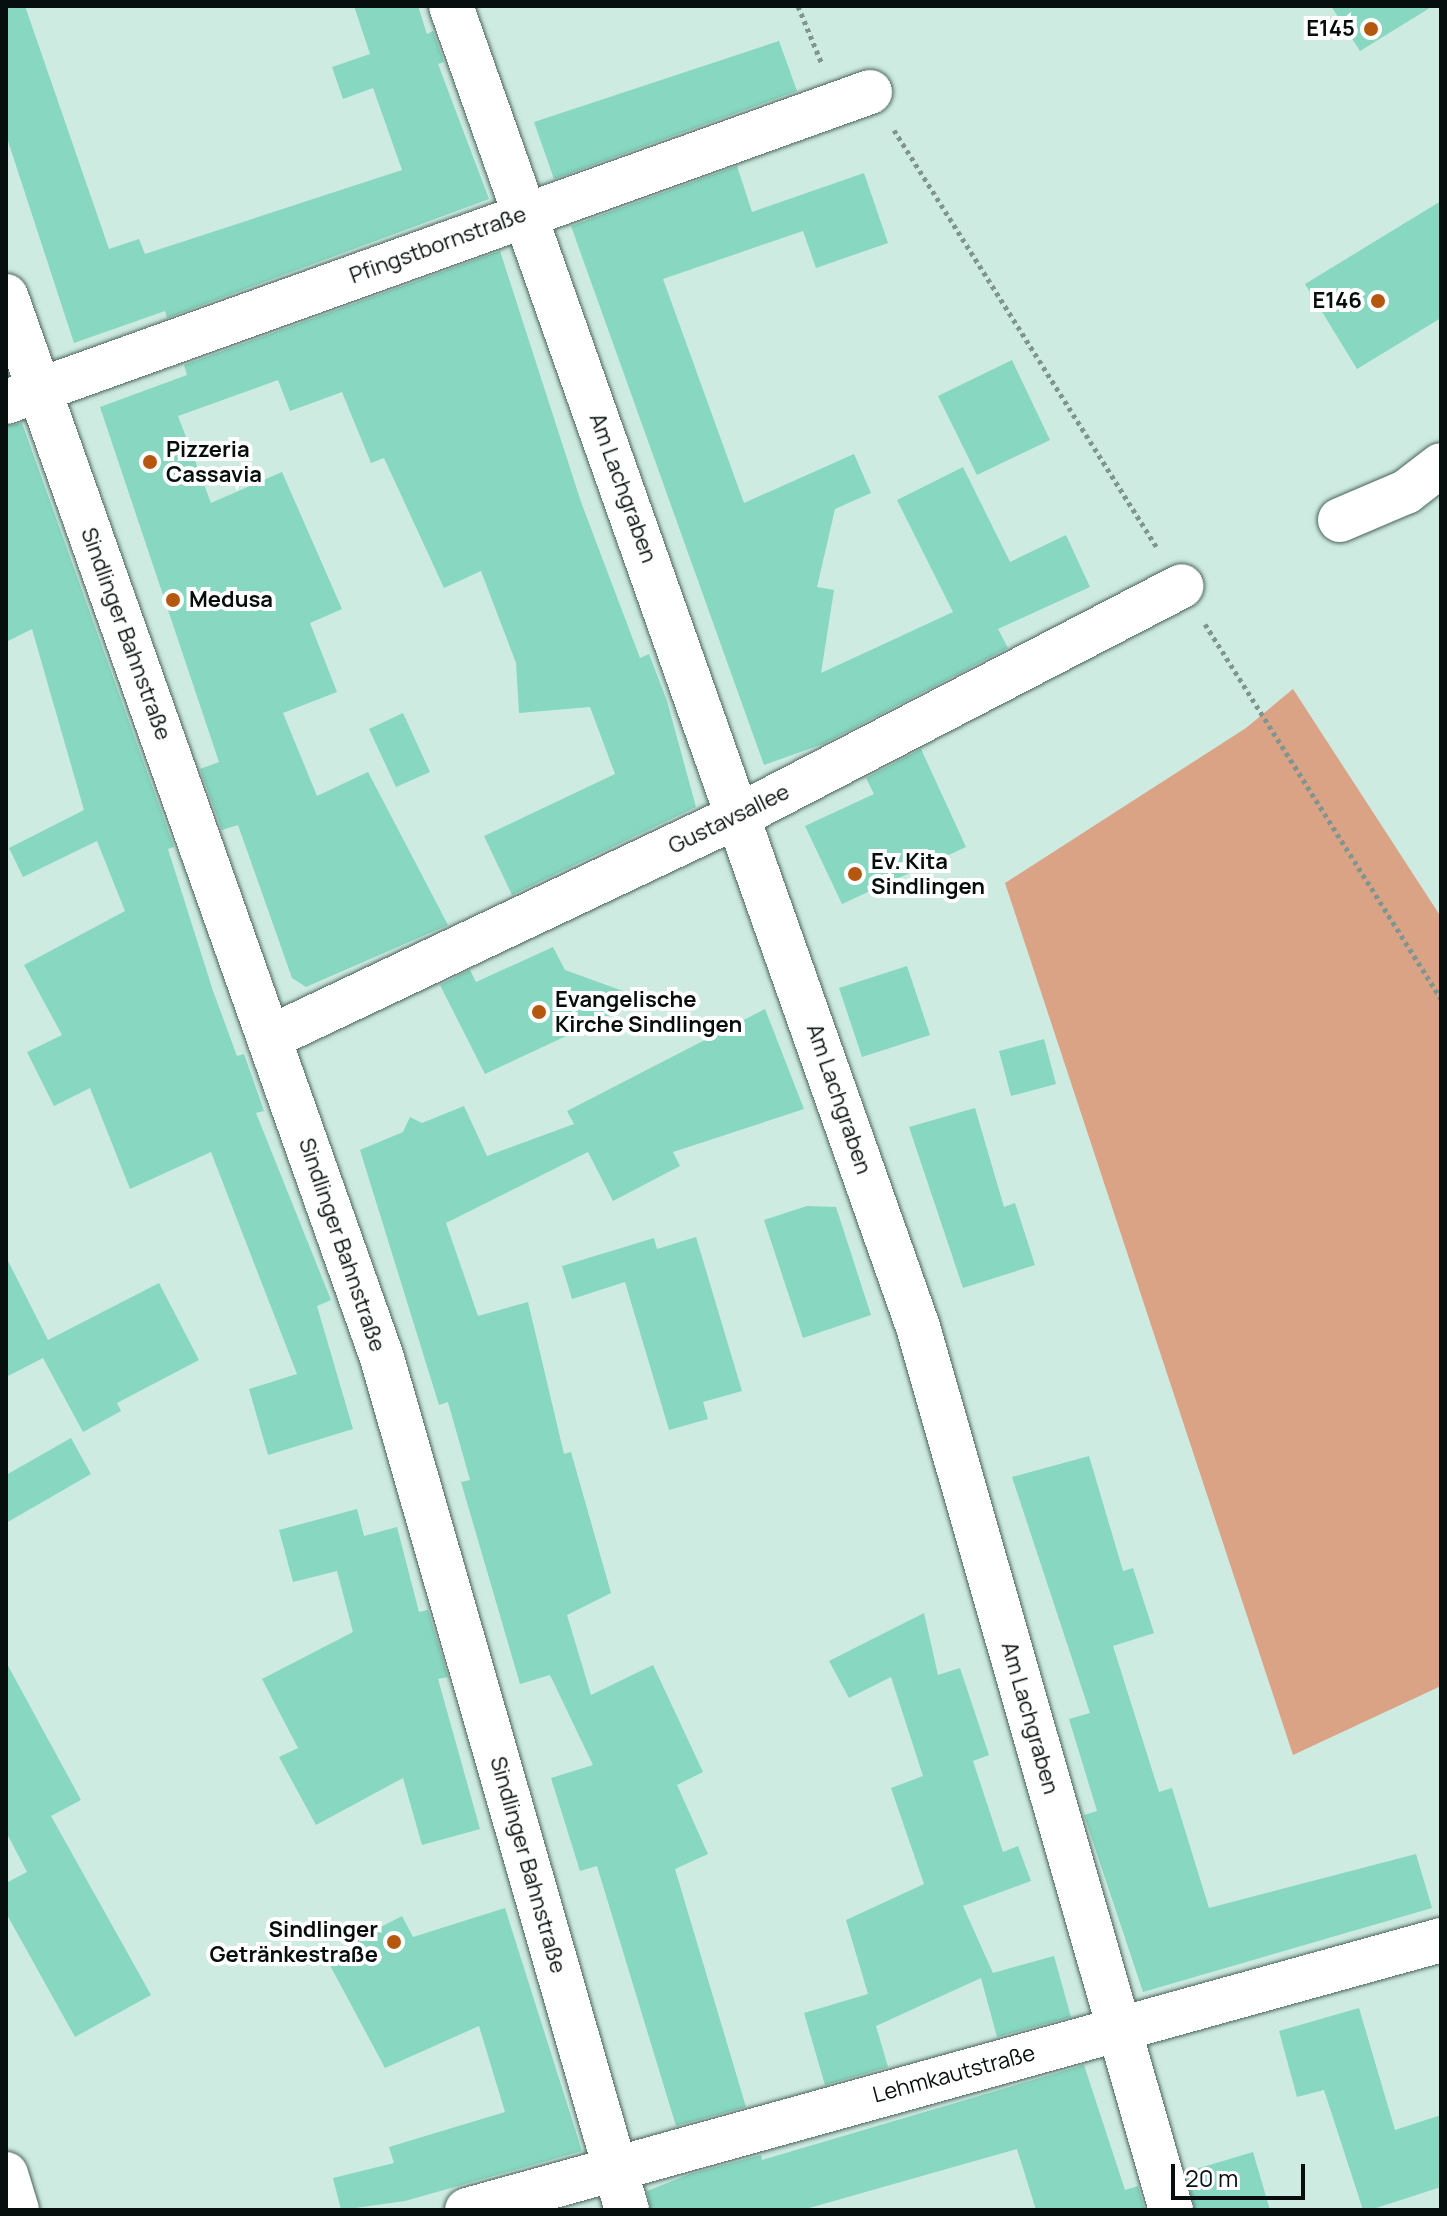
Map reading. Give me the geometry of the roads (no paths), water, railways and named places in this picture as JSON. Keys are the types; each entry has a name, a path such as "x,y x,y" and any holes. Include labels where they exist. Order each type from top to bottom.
{"street":[{"name":"Am Lachgraben","path":"451,6 742,814 918,1327 1171,2210"},
{"name":"Pfingstbornstraße","path":"23,396 853,98"},
{"name":"Sindlinger Bahnstraße","path":"6,296 23,396 269,1038 382,1358 627,2210"},
{"path":"1340,520 1406,492 1441,465"},
{"name":"Gustavsallee","path":"269,1038 742,814 1181,586"},
{"name":"Lehmkautstraße","path":"467,2210 1441,1940"},
{"path":"6,2174 17,2210"}],"place":[{"name":"E145","path":"1371,29"},
{"name":"E146","path":"1378,301"},
{"name":"Pizzeria Cassavia","path":"150,462"},
{"name":"Medusa","path":"173,600"},
{"name":"Ev. Kita Sindlingen","path":"855,874"},
{"name":"Evangelische Kirche Sindlingen","path":"539,1012"},
{"name":"Sindlinger Getränkestraße","path":"394,1942"}]}
